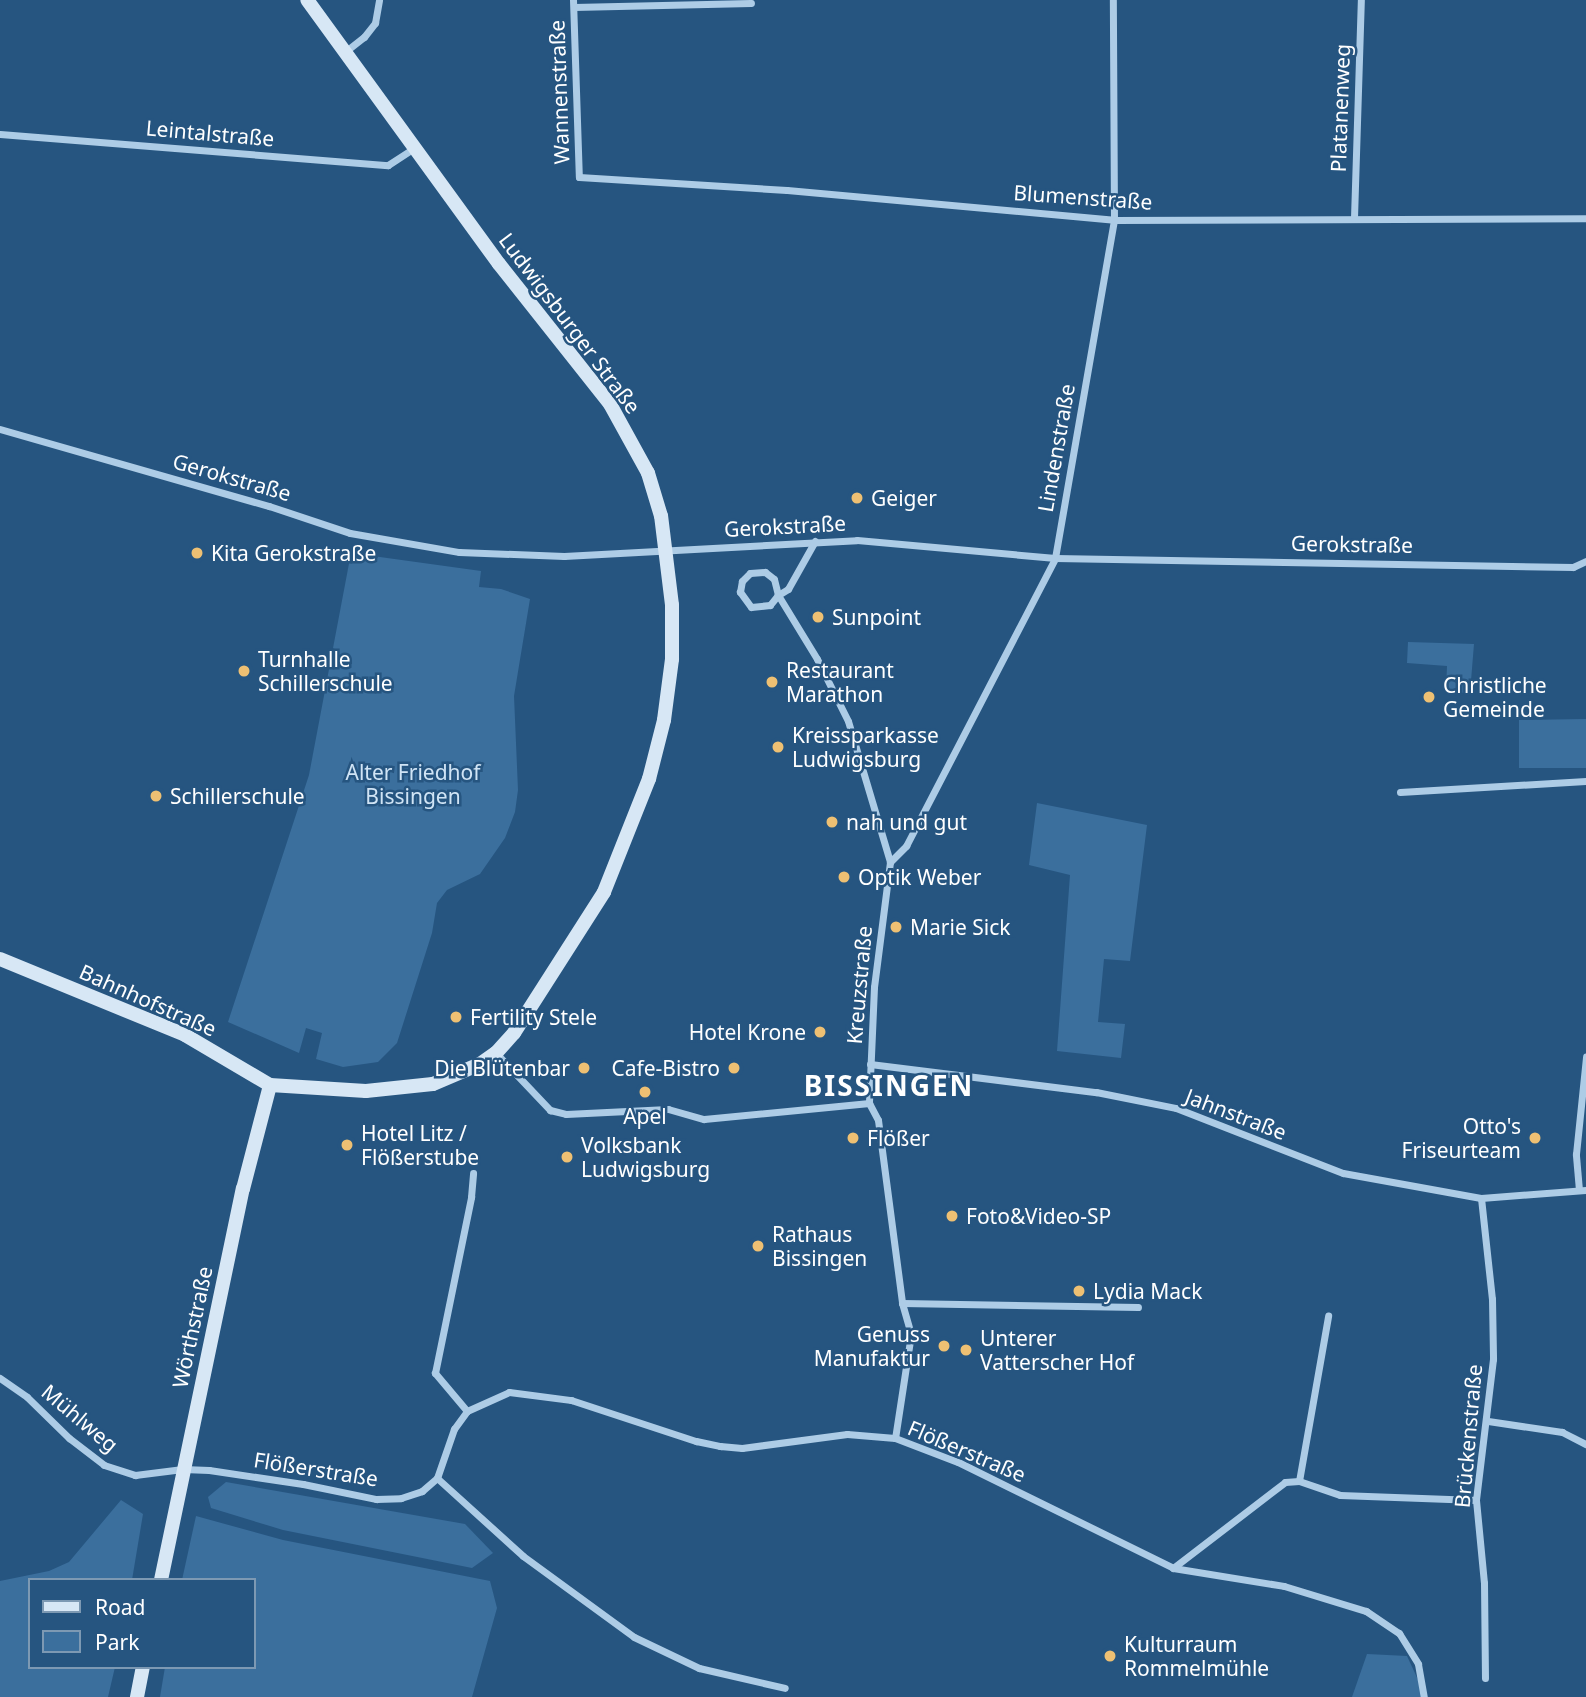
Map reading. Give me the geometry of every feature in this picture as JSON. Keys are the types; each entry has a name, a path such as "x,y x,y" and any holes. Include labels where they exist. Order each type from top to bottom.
{"street":[{"name":"Ludwigsburger Straße","path":"307,0 499,264 610,404 648,473 667,552 672,606 672,659 664,720 649,779 604,892 531,1008 496,1053"},
{"path":"346,51 364,37 374,23 379,0"},
{"name":"Lindenstraße","path":"890,862 906,846 1055,558 1114,220 1113,0"},
{"name":"Platanenweg","path":"1354,218 1361,0"},
{"name":"Wannenstraße","path":"579,177 574,3 751,3"},
{"name":"Leintalstraße","path":"0,134 388,165 413,149"},
{"name":"Blumenstraße","path":"579,177 787,190 1114,220 1586,218"},
{"name":"Gerokstraße","path":"0,429 269,506 351,533 418,547 459,552 564,556 667,552 815,541 891,541 1055,558 1573,567 1586,561"},
{"path":"778,595 788,589 815,541"},
{"name":"Kreuzstraße","path":"778,595 770,605 757,608 745,603 740,585 750,573 765,572 774,579 778,595 817,659 848,721 890,862 874,987 869,1102 878,1120 902,1303 911,1334 895,1438"},
{"path":"1400,792 1586,781"},
{"name":"Bahnhofstraße","path":"0,959 185,1035 270,1084 366,1091 411,1089 452,1078 496,1053"},
{"path":"496,1053 550,1110 566,1114 668,1109 704,1119 869,1102"},
{"path":"1583,1190 1576,1154 1586,1057"},
{"name":"Jahnstraße","path":"870,1064 1096,1092 1176,1108 1343,1173 1480,1198 1583,1190"},
{"name":"Wörthstraße","path":"161,1578 243,1189 270,1084"},
{"path":"473,1173 471,1197 435,1373 467,1411 454,1429 437,1478 523,1556 634,1637 699,1668 785,1688"},
{"name":"Brückenstraße","path":"1480,1198 1492,1299 1493,1359 1488,1421 1476,1500 1484,1583 1485,1678"},
{"path":"902,1303 1138,1307"},
{"path":"1299,1481 1328,1316"},
{"name":"Mühlweg","path":"0,1378 27,1397 69,1438 104,1465 135,1475 183,1469"},
{"name":"Flößerstraße","path":"467,1411 509,1392 571,1399 696,1441 720,1446 741,1448 847,1434 895,1438 958,1462 1173,1568 1284,1586 1366,1611 1399,1633 1418,1664 1424,1697"},
{"path":"1488,1421 1562,1432 1586,1444"},
{"name":"Flößerstraße","path":"183,1469 303,1484 376,1499 401,1498 422,1491 437,1478"},
{"path":"1173,1568 1285,1482 1299,1481 1340,1495 1476,1500"},
{"path":"137,1697 143,1669"}],"green space":[{"name":"Alter Friedhof Bissingen","path":"351,553 481,571 479,587 501,589 530,599 514,696 518,790 515,812 505,838 480,874 447,890 437,903 432,933 397,1043 378,1062 343,1067 316,1059 322,1033 306,1028 299,1053 228,1022 309,775"},
{"path":"1408,642 1474,644 1470,693 1446,692 1447,666 1407,663"},
{"path":"1586,719 1586,768 1519,768 1519,720"},
{"path":"1037,803 1147,825 1130,961 1104,959 1098,1022 1125,1024 1121,1058 1057,1051 1070,875 1029,865"},
{"path":"226,1482 465,1524 493,1553 472,1568 283,1530 211,1508 208,1497"},
{"path":"121,1500 143,1514 132,1578 28,1578 28,1669 115,1669 108,1697 0,1697 0,1581 49,1571 69,1562"},
{"path":"196,1516 283,1540 490,1581 497,1608 472,1697 160,1697 165,1669 256,1669 256,1578 182,1578"},
{"path":"1367,1654 1407,1656 1426,1697 1352,1697"}],"place":[{"name":"Geiger","path":"857,498"},
{"name":"Kita Gerokstraße","path":"197,553"},
{"name":"Sunpoint","path":"818,617"},
{"name":"Turnhalle Schillerschule","path":"244,671"},
{"name":"Restaurant Marathon","path":"772,682"},
{"name":"Christliche Gemeinde","path":"1429,697"},
{"name":"Kreissparkasse Ludwigsburg","path":"778,747"},
{"name":"Schillerschule","path":"156,796"},
{"name":"nah und gut","path":"832,822"},
{"name":"Optik Weber","path":"844,877"},
{"name":"Marie Sick","path":"896,927"},
{"name":"Fertility Stele","path":"456,1017"},
{"name":"Hotel Krone","path":"820,1032"},
{"name":"Die Blütenbar","path":"584,1068"},
{"name":"Cafe-Bistro","path":"734,1068"},
{"name":"Apel","path":"645,1092"},
{"name":"Flößer","path":"853,1138"},
{"name":"Otto's Friseurteam","path":"1535,1138"},
{"name":"Hotel Litz / Flößerstube","path":"347,1145"},
{"name":"Volksbank Ludwigsburg","path":"567,1157"},
{"name":"Foto&Video-SP","path":"952,1216"},
{"name":"Rathaus Bissingen","path":"758,1246"},
{"name":"Lydia Mack","path":"1079,1291"},
{"name":"Genuss Manufaktur","path":"944,1346"},
{"name":"Unterer Vatterscher Hof","path":"966,1350"},
{"name":"Kulturraum Rommelmühle","path":"1110,1656"}],"district":[{"name":"BISSINGEN","path":"889,1085"}]}
